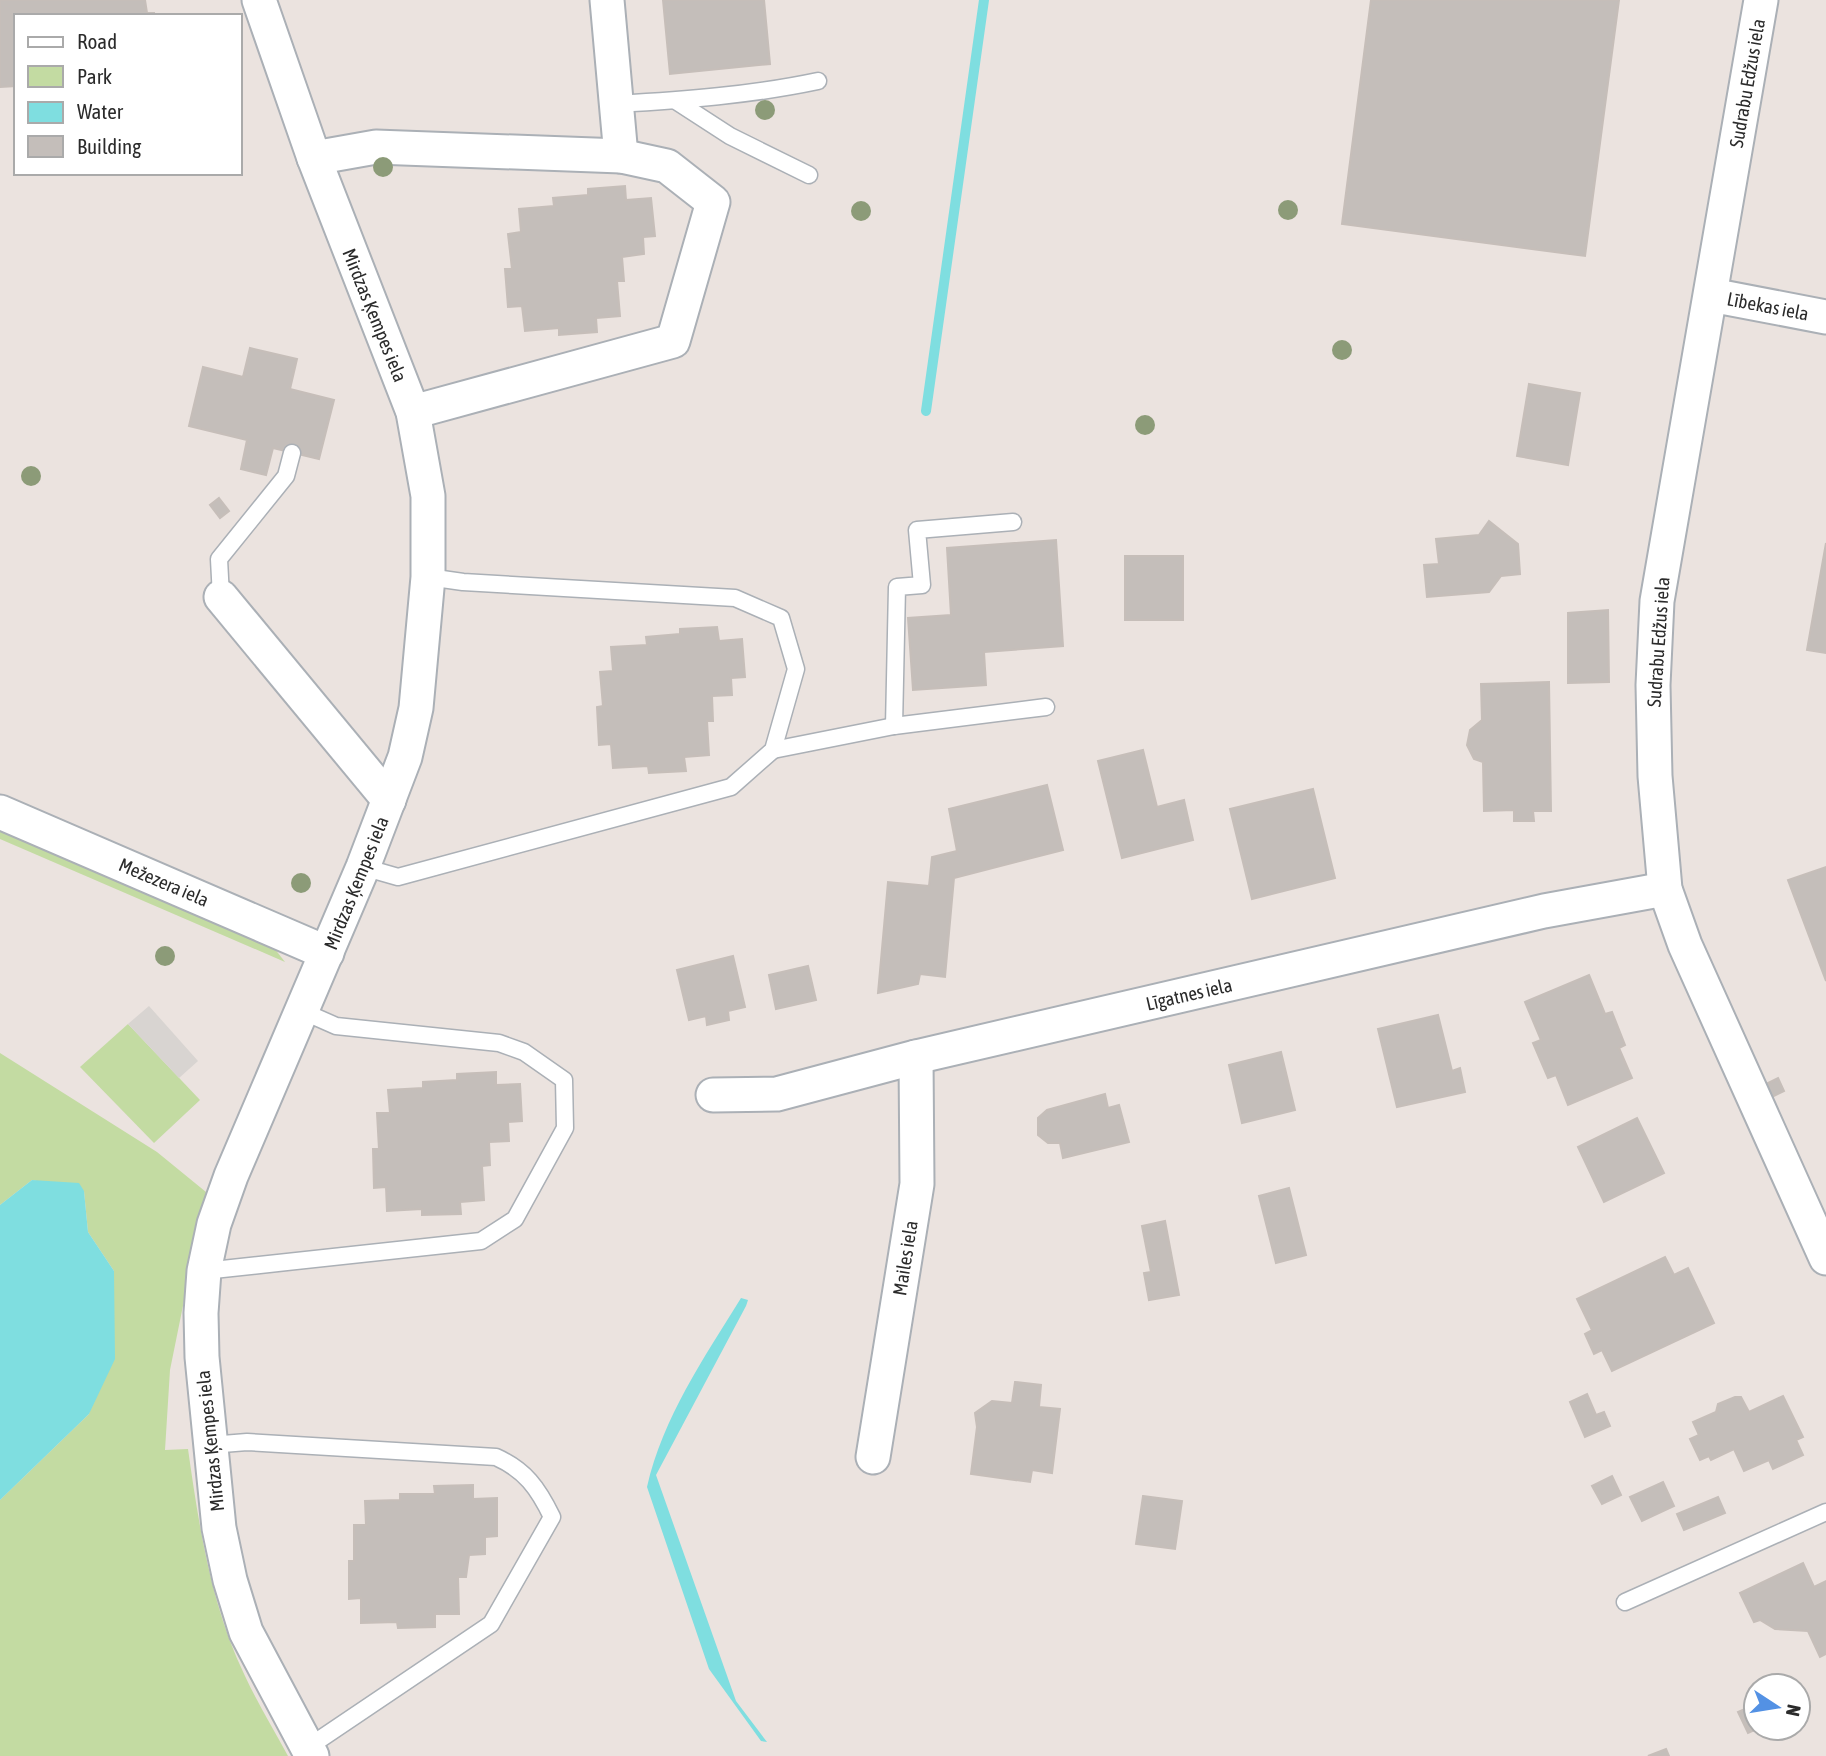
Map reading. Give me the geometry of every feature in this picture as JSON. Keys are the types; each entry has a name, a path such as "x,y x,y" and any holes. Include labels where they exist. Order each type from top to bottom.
{"street":[{"name":"Mirdzas Ķempes iela","path":"259,0 314,158 413,412 428,496 428,577 416,708 405,757 363,867 231,1175 214,1224 204,1271 202,1357 209,1445 225,1554 246,1632 309,1752"},
{"path":"607,0 621,156"},
{"name":"Sudrabu Edžus iela","path":"1761,0 1657,601 1653,685 1655,776 1665,889 1685,945 1826,1258"},
{"path":"314,158 376,148 621,156 667,166 713,202 673,341 413,412"},
{"name":"Lībekas iela","path":"1711,295 1826,317"},
{"path":"221,597 389,800"},
{"name":"Mežezera iela","path":"0,812 327,953"},
{"name":"Līgatnes iela","path":"713,1095 777,1094 916,1057 1544,911 1665,889"},
{"name":"Mailes iela","path":"873,1457 917,1184 916,1057"}],"lane":[{"path":"617,104 676,101 784,88 818,81"},
{"path":"676,101 730,136 809,175"},
{"path":"221,597 219,559 286,476 292,453"},
{"path":"894,726 897,587 922,585 917,530 1013,522"},
{"path":"428,577 463,582 735,598 781,618 796,669 773,750"},
{"path":"363,867 398,877 731,787 773,750 894,726 1046,707"},
{"path":"204,1271 481,1241 515,1219 565,1128 564,1080 524,1052 485,1040 336,1026 302,1011"},
{"path":"209,1445 247,1442 496,1457 519,1467 540,1491 552,1517 491,1624 309,1752"},
{"path":"1625,1602 1826,1512"}],"green space":[{"path":"0,830 271,944 285,962 0,839"},
{"path":"128,1024 200,1100 154,1143 80,1067"},
{"path":"0,1053 157,1152 206,1192 170,1370 165,1450 188,1449 202,1536 223,1622 250,1686 288,1756 0,1756 0,1500 89,1414 114,1271 88,1232 84,1191 32,1180 0,1205"}],"shaded area":[{"path":"149,1006 198,1061 179,1078 128,1024"}],"water":[{"path":"32,1180 79,1183 84,1191 88,1232 114,1271 115,1359 89,1414 0,1500 0,1205"},
{"path":"741,1298 748,1300 746,1306 656,1475 736,1701 767,1742 761,1741 709,1669 647,1487 663,1436 674,1412"}],"building":[{"path":"0,0 145,0 147,13 154,13 14,14 14,86 0,87"},
{"path":"663,0 764,0 770,64 670,74"},
{"path":"1371,0 1619,0 1585,256 1342,224"},
{"path":"625,186 626,200 651,198 655,236 643,237 644,254 622,257 624,281 617,281 620,316 596,318 597,332 559,335 559,328 525,331 522,306 508,307 505,269 512,269 508,234 521,232 519,209 554,206 553,198 588,195 588,189"},
{"path":"250,348 297,359 290,389 334,400 319,459 273,448 266,475 241,469 247,440 189,426 203,367 243,377"},
{"path":"1529,384 1580,393 1568,465 1517,456"},
{"path":"219,498 229,511 220,518 210,505"},
{"path":"1489,521 1518,544 1520,574 1501,576 1489,592 1427,597 1424,565 1439,564 1436,539 1479,535"},
{"path":"1056,540 1063,646 984,652 986,685 913,690 908,618 951,615 947,548"},
{"path":"1826,543 1826,653 1807,650"},
{"path":"1125,556 1183,556 1183,620 1125,620"},
{"path":"1608,610 1609,682 1568,683 1568,613"},
{"path":"717,627 719,641 742,639 745,677 731,678 732,695 712,696 713,721 707,721 709,755 684,757 686,771 649,773 648,766 613,768 611,744 599,745 597,707 603,706 600,672 613,671 611,647 647,645 646,637 680,634 680,629"},
{"path":"1549,682 1551,811 1533,811 1534,821 1514,821 1514,810 1484,811 1483,762 1474,759 1467,745 1470,730 1482,720 1481,684"},
{"path":"1143,750 1157,807 1184,800 1193,840 1122,858 1098,761"},
{"path":"1047,785 1063,850 954,878 945,977 920,974 918,984 878,993 888,882 929,886 932,857 957,851 949,809"},
{"path":"1313,789 1335,878 1252,899 1230,809"},
{"path":"1826,867 1826,981 1788,880"},
{"path":"733,956 745,1007 728,1011 729,1020 707,1025 706,1016 689,1020 677,970"},
{"path":"808,966 816,1000 776,1009 769,975"},
{"path":"1589,975 1605,1014 1612,1012 1625,1045 1619,1048 1632,1078 1568,1105 1556,1075 1548,1078 1533,1043 1541,1040 1525,1002"},
{"path":"1438,1015 1452,1071 1460,1068 1465,1092 1397,1107 1378,1029"},
{"path":"1281,1052 1295,1110 1242,1123 1229,1065"},
{"path":"496,1072 496,1085 520,1084 522,1121 508,1122 509,1141 489,1142 490,1165 482,1166 484,1200 460,1202 461,1214 422,1215 422,1209 387,1211 386,1187 374,1188 373,1149 379,1149 377,1113 390,1113 388,1090 423,1088 423,1082 457,1080 457,1074"},
{"path":"1778,1078 1784,1091 1772,1097 1766,1084"},
{"path":"1105,1094 1108,1108 1119,1105 1129,1142 1063,1158 1060,1143 1048,1143 1038,1135 1038,1118 1047,1110"},
{"path":"1637,1118 1664,1173 1604,1202 1578,1147"},
{"path":"1289,1188 1306,1255 1276,1263 1259,1196"},
{"path":"1165,1221 1179,1295 1149,1300 1144,1273 1151,1272 1142,1226"},
{"path":"1665,1257 1674,1275 1688,1268 1714,1323 1612,1371 1602,1350 1594,1354 1585,1334 1592,1330 1577,1299"},
{"path":"1015,1382 1041,1385 1039,1407 1060,1409 1052,1473 1032,1470 1030,1482 971,1474 977,1427 975,1413 992,1401 1012,1403"},
{"path":"1587,1394 1596,1415 1604,1412 1610,1426 1585,1437 1570,1402"},
{"path":"1783,1396 1803,1437 1796,1440 1803,1455 1773,1469 1769,1460 1744,1471 1734,1449 1711,1460 1709,1456 1700,1460 1690,1439 1699,1435 1693,1422 1716,1412 1718,1404 1735,1397 1741,1397 1749,1412"},
{"path":"1612,1476 1621,1495 1602,1504 1592,1486"},
{"path":"1663,1482 1674,1506 1642,1521 1630,1497"},
{"path":"473,1485 473,1499 497,1498 497,1536 485,1537 485,1554 469,1555 466,1577 458,1577 459,1614 435,1614 435,1627 398,1628 397,1622 361,1623 361,1598 349,1599 349,1561 354,1561 354,1525 366,1525 365,1501 400,1500 400,1494 435,1494 434,1486"},
{"path":"1143,1496 1182,1501 1175,1549 1136,1544"},
{"path":"1718,1497 1725,1513 1684,1530 1677,1514"},
{"path":"1803,1563 1814,1587 1826,1581 1826,1654 1820,1657 1808,1631 1775,1629 1760,1620 1754,1622 1740,1593"},
{"path":"1666,1749 1669,1756 1648,1756"}],"waterway":[{"path":"926,411 984,0"}]}
